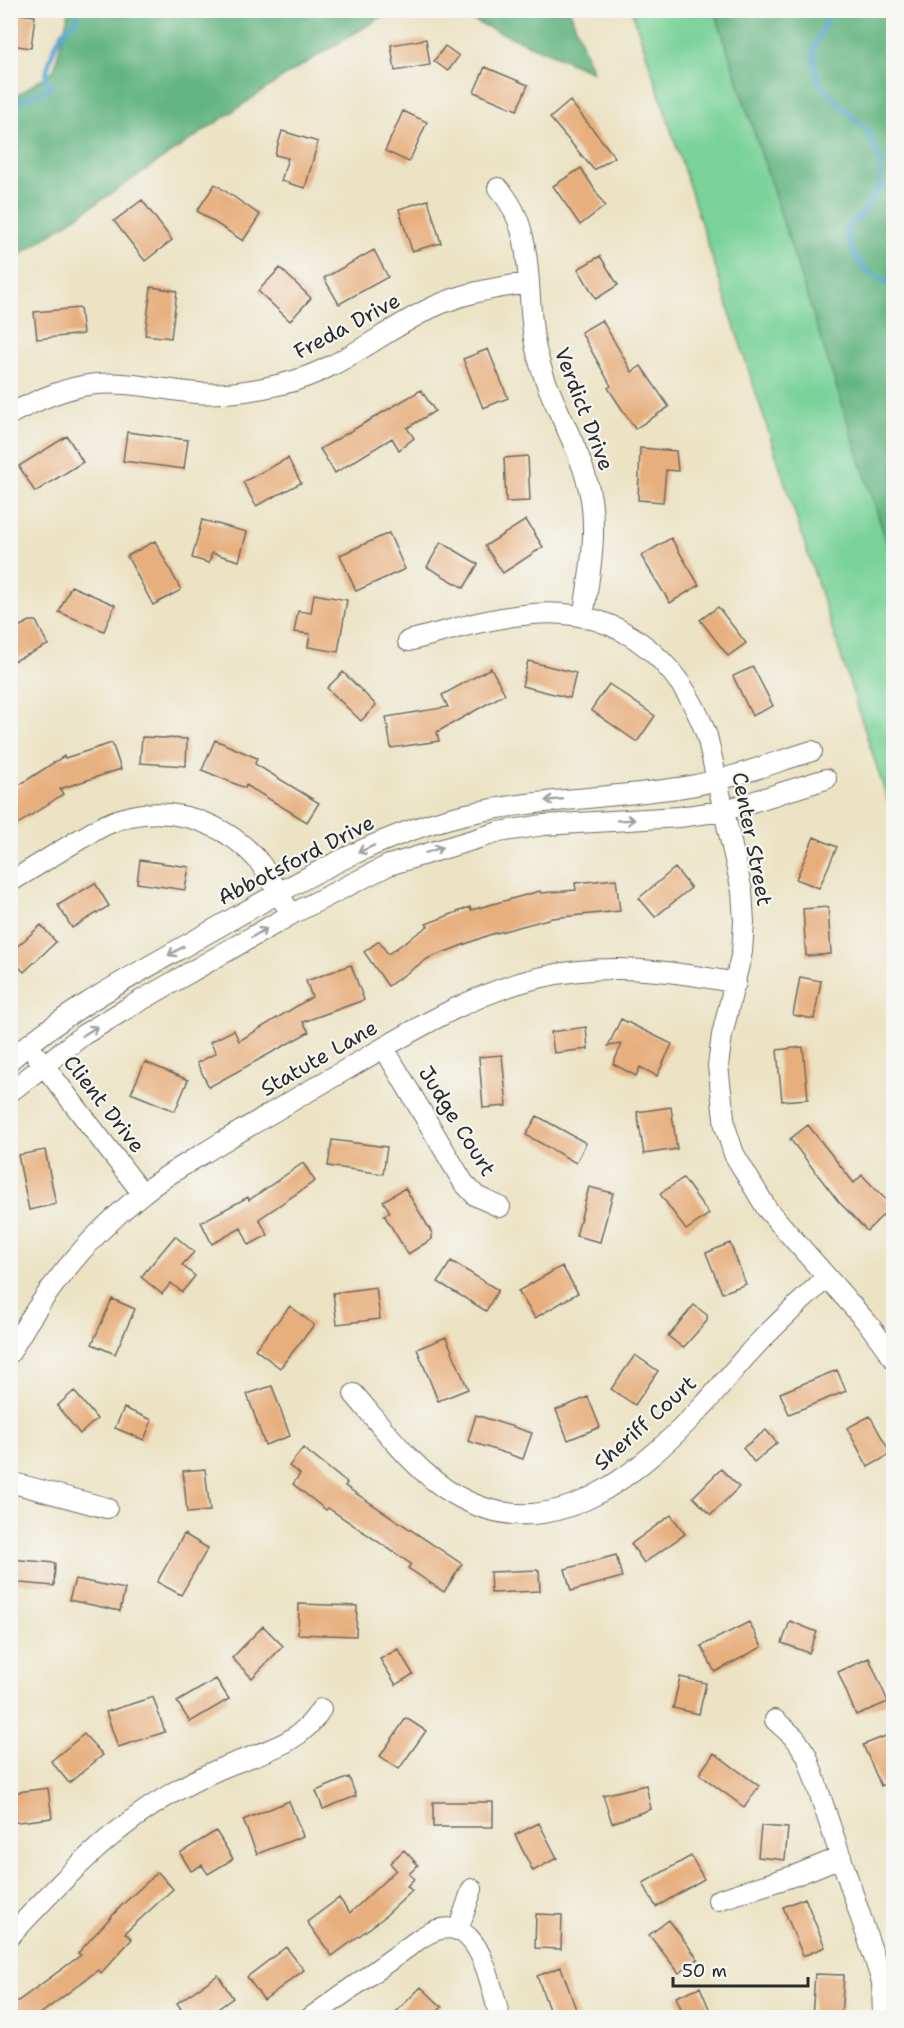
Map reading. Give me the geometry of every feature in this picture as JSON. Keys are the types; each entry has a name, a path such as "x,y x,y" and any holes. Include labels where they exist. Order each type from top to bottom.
{"street":[{"name":"Verdict Drive","path":"498,188 514,210 522,230 535,348 544,380 574,441 584,468 591,501 594,535 583,617"},
{"name":"Freda Drive","path":"10,414 42,398 71,388 97,384 220,393 285,383 315,373 374,343 430,309 457,297 528,283"},
{"name":"Center Street","path":"408,641 461,627 532,614 583,617 609,625 634,638 656,654 675,675 698,712 707,736 742,891 744,922 742,952 722,1035 718,1066 725,1126 734,1154 761,1200 870,1326 894,1359"},
{"name":"Abbotsford Drive","path":"10,1060 76,1010 326,867 388,839 459,816 523,803 634,793 716,780 812,751"},
{"path":"10,1092 83,1035 117,1014 292,914 389,865 499,832 544,825 679,817 723,811 826,779"},
{"path":"10,882 106,825 131,817 175,814 198,819 221,829 240,843 258,860 292,914"},
{"name":"Statute Lane","path":"10,1353 46,1294 75,1258 106,1224 142,1193 168,1175 460,1006 498,990 538,978 578,971 617,968 658,970 736,983"},
{"name":"Client Drive","path":"27,1045 142,1193"},
{"name":"Judge Court","path":"384,1048 463,1182 476,1196 500,1207"},
{"name":"Sheriff Court","path":"354,1394 435,1482 458,1497 483,1508 509,1513 558,1511 604,1492 665,1443 702,1407 749,1353 827,1277"},
{"path":"10,1482 107,1508"},
{"path":"10,1936 98,1845 130,1819 198,1778 287,1743 303,1732 321,1709"},
{"path":"775,1720 796,1739 807,1756 882,1982 883,2018"},
{"path":"718,1900 796,1875 842,1857"},
{"path":"458,1930 472,1889"},
{"path":"310,2018 434,1930 458,1930 477,1945 500,2018"}],"green space":[{"path":"69,10 391,11 288,74 11,261 11,100 54,70"},
{"path":"450,11 570,11 593,72"},
{"path":"632,11 893,11 893,817 660,96"},
{"path":"715,11 893,11 893,562"}],"building":[{"path":"10,13 35,16 31,48 10,45"},
{"path":"426,39 430,65 395,71 391,45"},
{"path":"445,46 459,56 448,71 434,61"},
{"path":"485,67 528,85 517,110 474,92"},
{"path":"570,101 615,157 594,170 550,118"},
{"path":"403,111 427,122 409,162 385,151"},
{"path":"282,131 318,142 305,188 281,181 288,158 275,155"},
{"path":"581,168 605,206 580,225 553,186"},
{"path":"215,184 260,215 243,241 197,211"},
{"path":"142,200 172,240 145,261 114,221"},
{"path":"428,200 441,243 412,251 399,209"},
{"path":"374,250 388,277 339,304 324,278"},
{"path":"600,256 618,285 596,299 578,269"},
{"path":"280,268 311,298 290,321 258,291"},
{"path":"151,287 177,291 171,338 145,335"},
{"path":"80,308 83,334 37,339 34,312"},
{"path":"602,320 632,372 641,366 669,407 635,429 608,388 611,386 581,332"},
{"path":"488,349 508,398 483,408 463,359"},
{"path":"421,390 435,411 407,428 414,438 399,450 392,438 335,473 320,449"},
{"path":"127,432 188,440 184,469 123,461"},
{"path":"67,436 83,462 35,492 19,466"},
{"path":"640,448 676,451 678,471 666,470 663,502 638,500"},
{"path":"528,456 530,501 506,502 504,458"},
{"path":"288,458 301,483 256,506 243,482"},
{"path":"202,520 247,532 239,561 212,553 209,563 192,558"},
{"path":"526,520 543,547 503,573 485,546"},
{"path":"389,533 405,569 356,591 340,555"},
{"path":"671,538 699,585 670,603 641,556"},
{"path":"155,541 181,590 153,605 127,556"},
{"path":"441,542 478,564 464,588 427,567"},
{"path":"71,586 115,605 104,631 59,612"},
{"path":"314,594 347,600 338,652 308,647 310,634 294,632 298,611 311,613"},
{"path":"718,607 746,643 728,656 700,620"},
{"path":"30,621 36,621 48,645 10,663 10,631"},
{"path":"528,661 576,673 570,698 522,686"},
{"path":"753,667 773,706 752,716 733,676"},
{"path":"491,668 505,694 437,732 439,741 391,748 386,717 448,707 442,695"},
{"path":"343,672 376,705 361,721 327,688"},
{"path":"609,684 655,716 637,742 591,710"},
{"path":"142,737 187,739 186,766 140,763"},
{"path":"215,740 257,758 255,764 319,803 307,822 246,785 245,788 202,770"},
{"path":"112,743 121,769 60,789 63,794 15,826 10,818 10,791 64,756 65,758"},
{"path":"814,837 837,847 819,888 796,879"},
{"path":"140,860 189,867 185,890 137,883"},
{"path":"675,868 691,888 655,917 639,898"},
{"path":"616,879 620,911 552,918 489,935 429,958 388,986 364,952 379,941 388,954 428,926 426,924 470,907 471,910 540,891 541,893 576,890 575,883"},
{"path":"95,883 109,906 72,928 58,905"},
{"path":"828,907 831,954 806,956 803,909"},
{"path":"41,925 56,942 24,972 10,958 10,953"},
{"path":"351,965 364,1000 303,1022 309,1032 209,1087 197,1063 216,1053 210,1042 234,1030 239,1041 312,997 306,981"},
{"path":"800,977 821,981 814,1019 793,1015"},
{"path":"621,1019 672,1044 657,1076 640,1067 636,1076 613,1064 622,1044 608,1046"},
{"path":"586,1027 588,1049 554,1053 551,1032"},
{"path":"803,1047 808,1099 782,1101 777,1050"},
{"path":"502,1055 507,1106 483,1108 479,1057"},
{"path":"145,1062 188,1080 175,1111 131,1093"},
{"path":"671,1107 677,1149 644,1154 637,1112"},
{"path":"537,1116 586,1143 576,1163 526,1135"},
{"path":"808,1125 854,1183 862,1175 892,1206 867,1231 838,1201 790,1139"},
{"path":"332,1140 387,1147 383,1174 328,1166"},
{"path":"45,1150 56,1204 29,1210 18,1155"},
{"path":"303,1163 315,1181 259,1219 268,1235 249,1245 241,1228 212,1244 201,1222 248,1197 249,1200"},
{"path":"683,1178 709,1214 686,1230 660,1194"},
{"path":"589,1187 613,1193 600,1242 576,1236"},
{"path":"405,1188 432,1233 432,1239 408,1254 384,1215 390,1212 383,1201"},
{"path":"175,1236 194,1252 182,1265 195,1276 182,1292 171,1283 162,1294 141,1277"},
{"path":"730,1243 746,1284 722,1293 706,1253"},
{"path":"451,1261 498,1290 486,1311 438,1282"},
{"path":"562,1266 578,1293 535,1318 518,1291"},
{"path":"376,1287 380,1319 337,1324 333,1293"},
{"path":"112,1299 135,1309 115,1354 92,1344"},
{"path":"694,1305 707,1315 707,1321 683,1348 668,1336"},
{"path":"290,1306 314,1325 280,1368 255,1349"},
{"path":"446,1337 468,1389 438,1401 417,1349"},
{"path":"635,1355 658,1371 635,1405 611,1389"},
{"path":"837,1370 846,1391 789,1414 780,1393"},
{"path":"272,1386 290,1436 265,1445 247,1394"},
{"path":"74,1391 97,1419 80,1434 57,1406"},
{"path":"588,1397 600,1427 568,1440 556,1410"},
{"path":"124,1408 152,1420 144,1440 115,1428"},
{"path":"476,1415 532,1433 523,1459 468,1441"},
{"path":"870,1416 891,1454 868,1467 847,1428"},
{"path":"766,1430 777,1443 754,1462 743,1448"},
{"path":"303,1448 347,1483 345,1486 462,1564 444,1592 408,1568 411,1564 328,1508 326,1510 293,1484 300,1474 289,1466"},
{"path":"205,1469 210,1511 187,1513 183,1471"},
{"path":"721,1469 739,1487 711,1515 693,1497"},
{"path":"671,1515 685,1534 644,1563 631,1544"},
{"path":"184,1534 208,1548 181,1595 157,1582"},
{"path":"616,1555 622,1577 571,1591 565,1569"},
{"path":"10,1559 55,1563 54,1586 10,1582"},
{"path":"539,1570 540,1591 491,1593 490,1572"},
{"path":"75,1579 125,1589 120,1611 69,1600"},
{"path":"299,1604 357,1606 356,1636 298,1634"},
{"path":"790,1621 817,1632 809,1653 782,1643"},
{"path":"749,1622 762,1647 715,1672 701,1646"},
{"path":"263,1626 283,1646 252,1678 232,1658"},
{"path":"398,1649 413,1674 396,1685 380,1659"},
{"path":"869,1658 888,1702 856,1715 838,1672"},
{"path":"680,1677 706,1683 699,1714 673,1708"},
{"path":"216,1679 229,1699 190,1722 177,1702"},
{"path":"153,1697 165,1732 118,1747 106,1712"},
{"path":"406,1718 426,1731 399,1769 380,1756"},
{"path":"84,1734 103,1755 69,1783 51,1761"},
{"path":"888,1735 894,1747 894,1780 881,1786 863,1745"},
{"path":"714,1753 759,1786 744,1807 699,1774"},
{"path":"349,1777 356,1796 323,1809 316,1791"},
{"path":"646,1785 651,1809 612,1823 603,1795"},
{"path":"48,1788 52,1818 10,1823 10,1793"},
{"path":"289,1801 303,1836 257,1854 243,1820"},
{"path":"433,1802 493,1802 493,1827 433,1827"},
{"path":"539,1823 557,1858 533,1871 515,1835"},
{"path":"761,1826 788,1828 785,1860 758,1857"},
{"path":"216,1831 233,1859 208,1874 202,1865 191,1871 180,1853"},
{"path":"404,1850 418,1865 409,1874 414,1879 407,1886 412,1891 382,1919 332,1956 307,1922 339,1898 350,1913 396,1870 390,1863"},
{"path":"691,1856 704,1879 656,1907 643,1883"},
{"path":"158,1872 173,1889 125,1933 132,1939 101,1973 98,1970 35,2018 10,2018 10,2007 81,1955 78,1953 122,1905"},
{"path":"805,1898 825,1947 803,1956 783,1907"},
{"path":"536,1914 562,1915 561,1949 535,1948"},
{"path":"669,1920 698,1959 679,1973 649,1935"},
{"path":"286,1947 304,1970 264,2000 247,1977"},
{"path":"561,1967 579,2018 552,2018 537,1976"},
{"path":"815,1974 844,1975 841,2018 812,2018"},
{"path":"218,1975 233,1998 205,2018 187,2018 177,2003"},
{"path":"421,1987 442,2007 431,2018 390,2018"},
{"path":"700,1987 713,2018 685,2018 676,1997"}],"waterway":[{"path":"10,105 52,88 45,80 52,55 63,32 75,22 79,10"},
{"path":"831,10 813,51 819,84 868,132 881,162 880,186 866,209 846,231 859,262 870,273 885,280 894,293"},
{"path":"880,186 894,186"}]}
